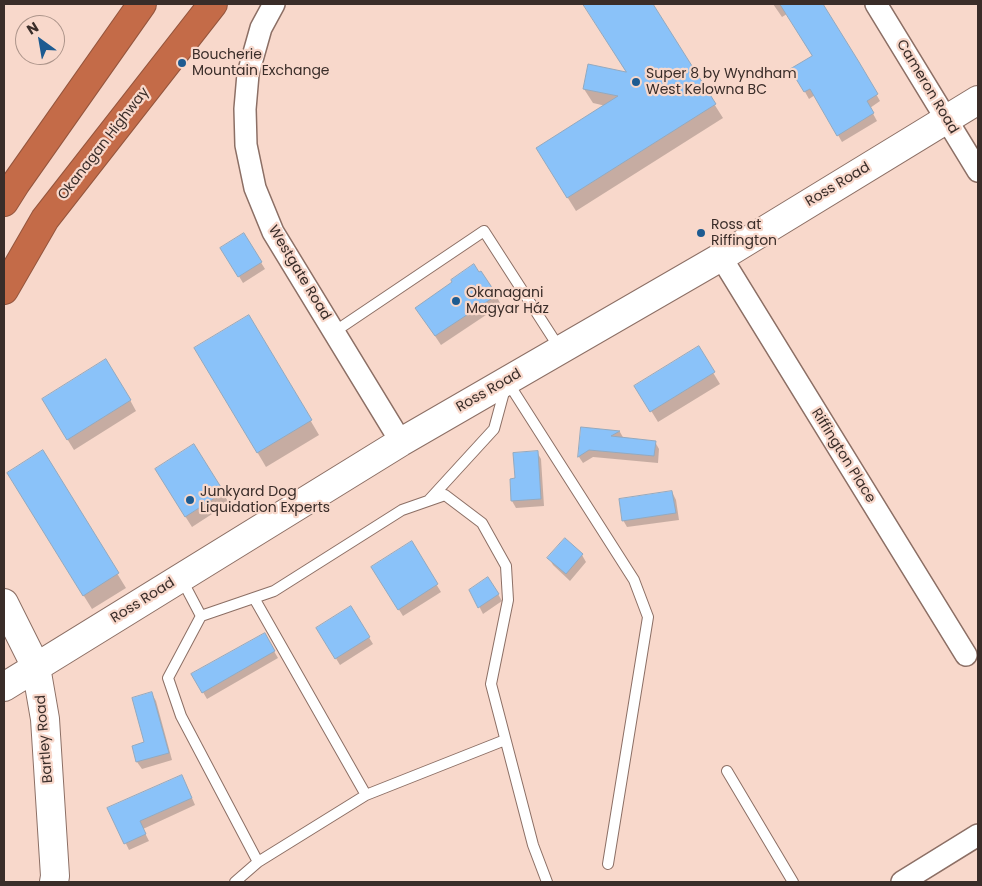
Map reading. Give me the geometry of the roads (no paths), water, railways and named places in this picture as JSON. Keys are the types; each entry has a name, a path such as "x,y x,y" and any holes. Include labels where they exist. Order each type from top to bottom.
{"highway":[{"path":"4,202 142,4"},
{"name":"Okanagan Highway","path":"4,290 45,219 213,4"}],"street":[{"name":"Westgate Road","path":"274,4 261,28 248,74 245,109 246,145 255,188 273,232 401,442"},
{"name":"Cameron Road","path":"876,4 978,171"},
{"name":"Ross Road","path":"4,687 401,442 721,257 978,100"},
{"name":"Riffington Place","path":"721,257 966,655"},
{"name":"Bartley Road","path":"4,603 36,667 46,718 54,882"},
{"path":"902,882 978,835"}],"lane":[{"path":"334,332 484,231 560,350"},
{"path":"429,501 494,429 506,381"},
{"path":"506,381 634,580 648,617 608,864"},
{"path":"258,862 181,716 168,678 202,616 274,591 402,510 446,496 482,524 506,566 508,600 491,684 533,844 547,882"},
{"path":"181,578 202,616"},
{"path":"254,598 366,795"},
{"path":"235,882 258,862 366,795 505,740"},
{"path":"727,771 793,882"}],"place":[{"name":"Boucherie Mountain Exchange","path":"182,63"},
{"name":"Super 8 by Wyndham West Kelowna BC","path":"636,82"},
{"name":"Ross at Riffington","path":"701,233"},
{"name":"Okanagani Magyar Ház","path":"456,301"},
{"name":"Junkyard Dog Liquidation Experts","path":"190,500"}]}
